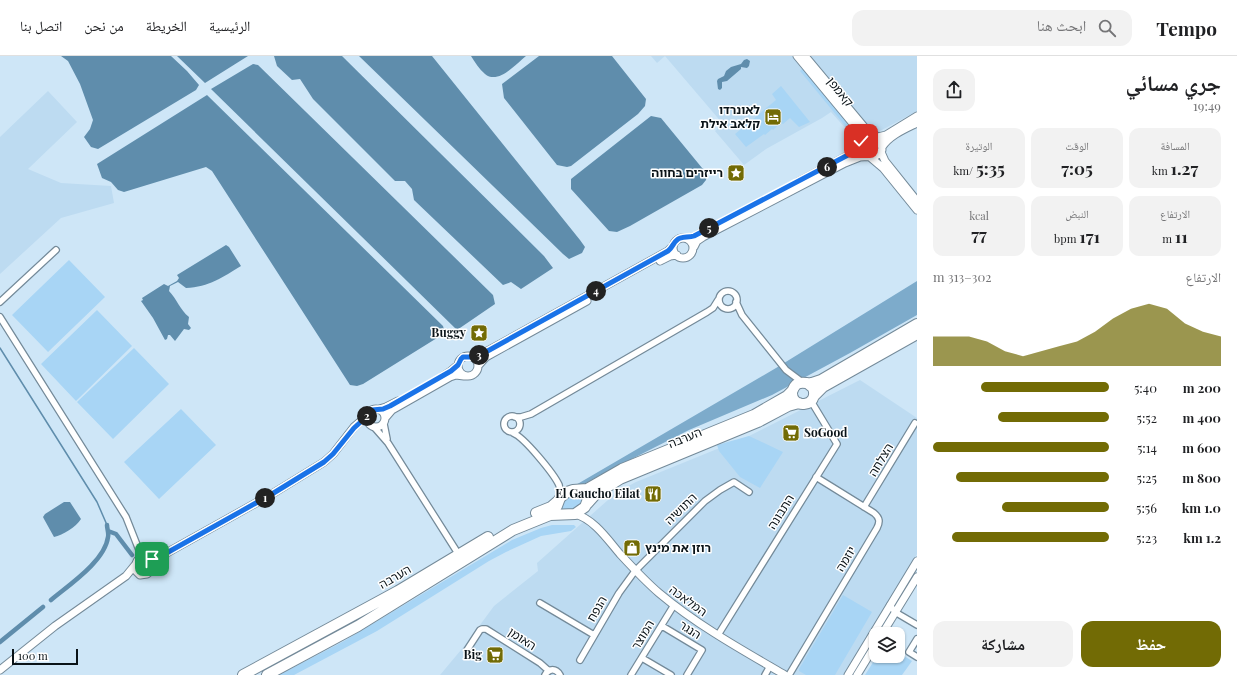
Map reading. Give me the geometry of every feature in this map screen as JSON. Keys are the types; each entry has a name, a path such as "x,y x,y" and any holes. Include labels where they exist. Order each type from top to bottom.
{"highway":[{"path":"917,324 821,380 797,384 793,390 794,400 804,404 823,388 917,334"},
{"path":"805,383 813,388 812,398"},
{"name":"הערבה","path":"576,490 588,489 622,469 754,415 787,396 793,390"},
{"name":"הערבה","path":"586,505 596,494 620,479 758,422 788,406 799,403"},
{"path":"576,490 584,491 587,495 588,499 586,505 581,511 575,514 564,514 560,512 558,508 560,499 565,494 576,490"},
{"name":"הערבה","path":"243,675 375,603 516,522 551,507 560,499"},
{"name":"הערבה","path":"268,675 358,626 508,533 543,517 554,514 564,514"}],"street":[{"name":"קאמפן","path":"797,56 858,131 861,146"},
{"name":"קאמפן","path":"805,56 868,132 877,137"},
{"path":"877,137 886,135 917,116"},
{"path":"674,246 677,255 683,258 686,257 692,253 697,241 703,237 853,159 876,156 886,142 895,135 917,123"},
{"path":"0,670 55,626 130,573 142,559 163,555 272,494 324,462 372,410 390,406 446,374 458,365 463,357 472,357 484,353 668,251 674,246 674,243 679,238 694,236 830,166 853,153 861,146 865,137 871,135 877,137 882,142 884,160 917,202"},
{"path":"861,146 863,153 883,168 917,210"},
{"path":"686,238 691,241 694,247"},
{"path":"0,302 56,250"},
{"path":"352,430 360,426 379,427 392,410 450,377 456,375 474,375 478,366 484,359 493,353 667,257 677,255"},
{"path":"523,439 506,430 503,423 509,417 521,417 531,414 707,312 713,308 721,293 730,291 735,295 736,302 742,315"},
{"path":"718,300 720,305 727,309 734,307 736,302"},
{"path":"707,312 719,308 737,311 742,315 786,370 792,380 793,390"},
{"path":"0,317 126,517 142,559 136,572 140,575"},
{"path":"472,357 478,366"},
{"path":"458,365 459,371 464,376"},
{"path":"786,370 805,383"},
{"name":"התבונה","path":"718,635 836,444 812,398"},
{"path":"379,409 383,412 385,434 388,443"},
{"path":"513,433 531,414"},
{"path":"367,416 368,423 388,443 459,555"},
{"path":"515,417 518,420 520,434 523,439 556,480 560,489 560,499"},
{"name":"הצלחה","path":"864,507 915,423"},
{"name":"יוזמה","path":"788,675 879,523 878,517 816,477"},
{"path":"556,480 566,487 576,490"},
{"name":"התושיה","path":"636,571 691,514 714,493 734,482 749,492"},
{"name":"המלאכה","path":"586,505 589,516 594,525"},
{"name":"המלאכה","path":"575,514 583,517 594,525 636,571 654,589 674,605 718,635 785,675"},
{"path":"122,579 130,576 148,574 163,555"},
{"path":"142,559 153,562 153,568"},
{"path":"848,675 917,561"},
{"name":"הנפח","path":"580,660 621,590 636,571"},
{"path":"886,627 917,577"},
{"path":"540,602 594,635"},
{"name":"המוצר","path":"631,675 674,605"},
{"path":"890,606 895,612 917,625"},
{"name":"הנגר","path":"662,626 702,650 687,675"},
{"name":"האומן","path":"467,650 482,629 489,630 540,663 547,673 556,670 560,675"},
{"path":"917,639 909,652 917,657"},
{"path":"857,675 869,655"},
{"path":"642,658 671,675"},
{"path":"765,675 770,666"}],"shaded area":[{"path":"61,56 171,56 199,85 196,90 98,149 91,147 84,137 90,129 93,120 80,84 68,61"},
{"path":"177,56 248,56 205,83"},
{"path":"274,56 342,56 544,256 553,268 521,289 511,282 503,285 414,200 412,189 405,181 395,181 313,99 300,79 292,80 277,66"},
{"path":"359,56 432,56 580,240 585,247 582,253 569,259 563,254"},
{"path":"471,56 526,56 507,72 495,77 490,77 479,68"},
{"path":"539,56 612,56 646,99 645,106 638,114 571,166 567,167 557,165 504,98 502,84"},
{"path":"651,56 665,56 657,63"},
{"path":"665,56 917,56 917,111 880,131 879,137 870,126 855,139 831,112 766,149 744,165 715,131 723,124"},
{"path":"747,59 750,61 749,66 747,68 741,67 741,69 727,81 722,82 722,88 720,90 718,89 718,79 724,76 726,71 731,67 741,64"},
{"path":"253,64 258,65 493,295 495,304 457,330 211,89"},
{"path":"804,69 856,131 856,139 800,71"},
{"path":"781,86 810,122 799,127 790,118 746,147 735,134 776,100 772,94"},
{"path":"48,91 77,122 28,169 61,183 111,186 114,203 61,218 0,274 0,137"},
{"path":"207,95 443,326 445,333 363,384 357,386 350,385 212,171 206,167 124,192 118,190 111,182 102,178 97,164"},
{"path":"651,116 661,118 707,174 706,180 702,185 630,226 617,232 609,231 571,189 571,179"},
{"path":"226,245 229,247 241,266 215,281 202,286 186,288 178,282 170,286 169,291 189,317 188,324 191,328 189,330 184,329 175,341 170,335 168,335 167,339 165,340 153,318 141,301 143,300 142,298 164,284 168,286 177,281 179,278 177,275"},
{"path":"69,260 105,297 48,352 12,315"},
{"path":"917,281 917,315 772,395 689,430 584,484 574,486 776,368"},
{"path":"97,310 132,346 76,401 41,364"},
{"path":"134,348 169,384 113,439 77,402"},
{"path":"860,380 917,418 917,554 874,627 869,627 869,635 845,675 440,675 466,644 494,606 538,571 537,563 617,492 636,482 749,436"},
{"path":"181,409 216,445 159,499 124,462"},
{"path":"749,436 783,452 760,488 740,477 719,451 717,445"},
{"path":"574,492 585,496 579,509 563,511 560,509 561,501"},
{"path":"64,502 70,502 81,519 69,530 54,537 43,517 45,514"},
{"path":"552,525 574,525 576,527 571,531 541,536 506,552 489,561 377,631 294,675 279,675 344,641 512,540"},
{"path":"843,595 872,612 835,675 806,675 799,671 799,669"},
{"path":"905,657 912,661 902,675 865,675 873,663 905,663"}],"waterway":[{"path":"0,348 97,502 107,525"},
{"path":"51,600 85,572 100,555 108,537 107,525"},
{"path":"108,531 116,534 132,555"},
{"path":"0,642 43,607"}],"place":[{"name":"לאונרדו קלאב אילת","path":"773,117"},
{"name":"רייזרים בחווה","path":"736,173"},
{"name":"Buggy","path":"479,333"},
{"name":"SoGood","path":"791,433"},
{"name":"El Gaucho Eilat","path":"653,494"},
{"name":"רוזן את מינץ","path":"632,548"},
{"name":"Big","path":"495,655"}],"route":[{"path":"152,559 150,557 154,558 163,555 319,466 333,454 354,428 367,416 369,411 375,408 383,409 390,406 451,371 458,365 463,357 472,357 484,353 668,251 674,246 674,243 679,238 691,238 853,153 861,147 861,141"}]}
